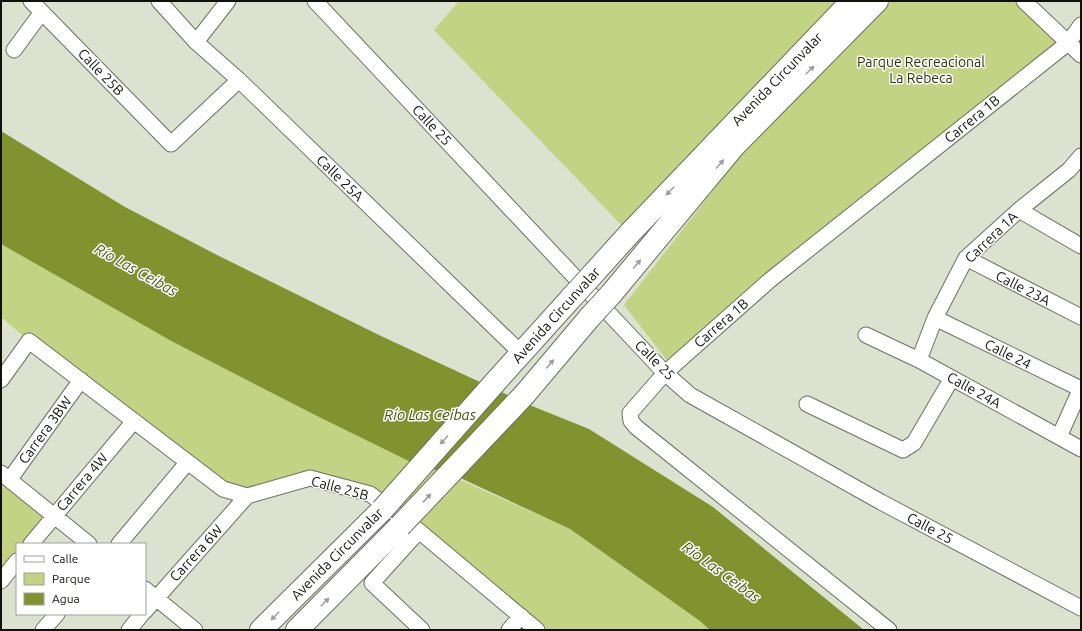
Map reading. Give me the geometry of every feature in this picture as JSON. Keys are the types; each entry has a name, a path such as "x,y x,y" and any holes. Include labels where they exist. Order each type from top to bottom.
{"main road":[{"name":"Avenida Circunvalar","path":"261,630 382,510 629,234 852,1"},
{"name":"Avenida Circunvalar","path":"297,630 409,529 590,316 612,293 734,146 877,1"}],"street":[{"name":"Calle 25B","path":"31,1 171,144 239,80"},
{"name":"Calle 25A","path":"159,1 196,42 239,80 521,354"},
{"path":"196,42 228,1"},
{"name":"Calle 25","path":"315,1 665,373 690,395 882,502 1081,608"},
{"path":"1024,1 1081,55"},
{"path":"14,50 42,12"},
{"name":"Carrera 1B","path":"889,630 636,427 631,421 630,413 665,373 770,280 1068,43 1081,25"},
{"name":"Carrera 1A","path":"919,360 935,318 966,258 1019,210 1075,173 1081,156"},
{"path":"1019,210 1081,246"},
{"name":"Calle 23A","path":"966,258 1081,317"},
{"name":"Calle 24","path":"935,318 1081,389"},
{"name":"Calle 24A","path":"866,335 919,360 1081,448"},
{"path":"1,380 29,341 223,489 247,496"},
{"path":"807,404 903,450 914,443 952,378"},
{"name":"Carrera 3BW","path":"5,476 81,380"},
{"path":"1059,437 1081,389"},
{"name":"Carrera 4W","path":"32,543 134,421"},
{"path":"120,543 187,463"},
{"path":"5,476 88,543"},
{"name":"Calle 25B","path":"247,496 310,478 370,494 409,529 537,630"},
{"name":"Carrera 6W","path":"146,608 150,594 247,496"},
{"path":"409,529 372,583 422,630"},
{"path":"1,581 16,562"},
{"path":"150,594 195,630"},
{"path":"43,630 56,615"},
{"path":"129,630 141,615"},
{"path":"508,630 521,616"}],"green space":[{"name":"Parque Recreacional La Rebeca","path":"459,1 849,1 629,233 434,30"},
{"name":"Parque Recreacional La Rebeca","path":"892,1 1020,1 1064,42 669,363 624,305 738,158"},
{"path":"1,244 173,342 315,415 570,529 700,621 710,630 535,630 388,506 310,478 247,496 223,489 29,341 1,317"},
{"path":"1,472 54,515 32,543 16,543 16,562 1,581"}],"water":[{"name":"Río Las Ceibas","path":"1,131 125,207 217,255 381,336 527,404 589,429 713,507 864,630 710,630 700,621 570,529 456,476 415,464 315,415 173,342 1,244"}]}
